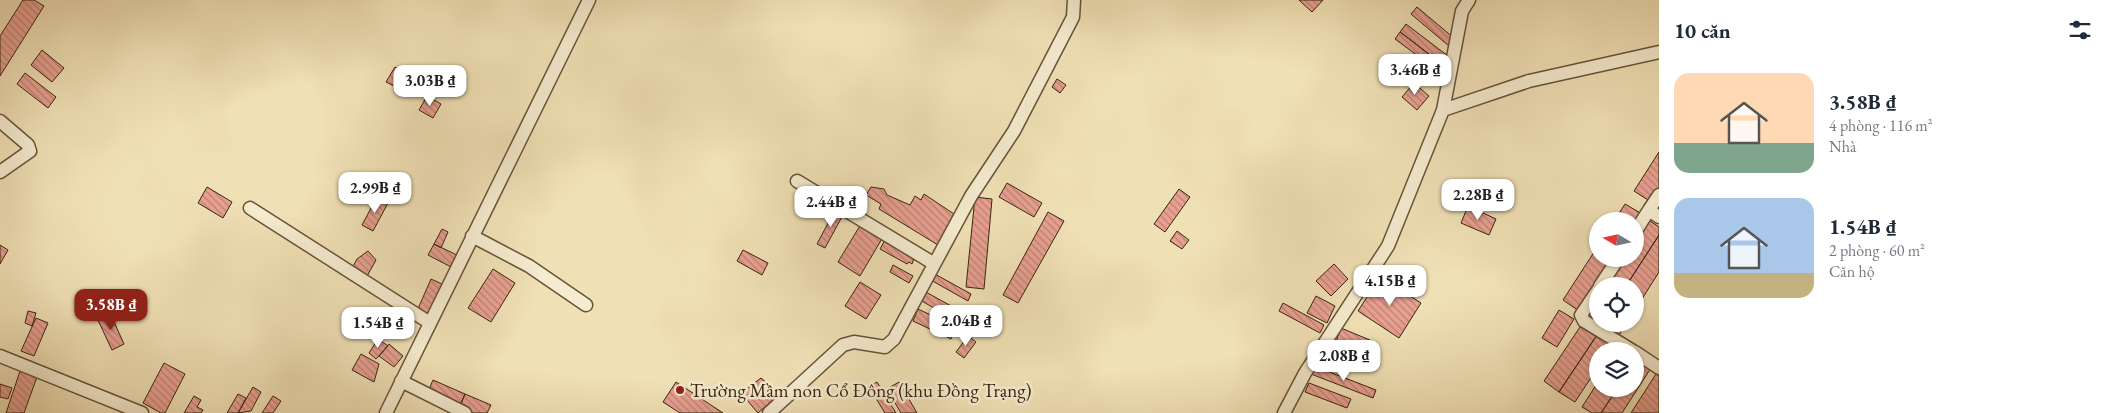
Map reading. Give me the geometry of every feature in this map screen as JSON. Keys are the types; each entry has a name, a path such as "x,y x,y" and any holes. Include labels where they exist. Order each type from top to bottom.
{"street":[{"path":"386,413 589,0"},
{"path":"769,413 848,343 880,347 889,344 894,339 933,263 971,196 1014,131 1073,17 1074,0"},
{"path":"1284,413 1305,373 1388,246 1444,110 1462,11 1469,0"},
{"path":"1444,110 1529,81 1659,52"},
{"path":"0,121 28,145 30,150 0,172"},
{"path":"797,181 933,263"},
{"path":"1644,223 1654,214 1659,195"},
{"path":"250,208 430,323"},
{"path":"472,236 529,266 586,305"},
{"path":"1589,303 1581,315 1584,321 1589,324"},
{"path":"1602,332 1618,342"},
{"path":"0,356 142,413"},
{"path":"1644,357 1658,365"},
{"path":"401,381 465,413"}],"building":[{"path":"23,0 34,0 44,6 0,76 0,36"},
{"path":"1299,0 1323,0 1312,12"},
{"path":"1417,7 1455,39 1449,46 1411,14"},
{"path":"1406,24 1448,56 1442,64 1400,32"},
{"path":"1400,32 1442,64 1437,70 1395,39"},
{"path":"42,50 64,68 52,82 31,65"},
{"path":"395,67 413,77 410,83 418,88 414,96 386,82"},
{"path":"25,73 56,97 48,108 17,84"},
{"path":"1057,79 1066,85 1060,93 1052,87"},
{"path":"1414,83 1429,96 1417,110 1402,97"},
{"path":"427,96 441,104 433,118 419,110"},
{"path":"1659,152 1659,189 1651,202 1634,191"},
{"path":"1007,183 1042,203 1034,217 999,197"},
{"path":"207,187 232,202 223,218 198,203"},
{"path":"871,187 884,189 887,195 910,205 915,196 921,200 924,194 954,214 938,245 879,209 881,204 866,195"},
{"path":"1179,189 1190,197 1165,232 1154,224"},
{"path":"377,197 388,203 373,231 362,225"},
{"path":"975,197 992,199 984,289 966,287"},
{"path":"1625,204 1639,212 1620,212"},
{"path":"1468,206 1496,219 1489,235 1461,223"},
{"path":"836,208 844,213 825,248 817,244"},
{"path":"1048,212 1064,221 1018,303 1003,295"},
{"path":"1647,219 1659,227 1659,235 1644,258 1644,224"},
{"path":"861,224 883,237 860,276 838,262"},
{"path":"442,229 448,232 441,248 434,244"},
{"path":"1177,231 1189,240 1182,249 1170,241"},
{"path":"1659,235 1659,272 1644,296 1644,277 1632,277 1638,268 1644,268 1644,258"},
{"path":"885,240 915,256 912,264 909,262 907,264 880,249"},
{"path":"434,244 457,255 451,267 428,255"},
{"path":"0,245 8,250 0,264"},
{"path":"743,250 768,263 762,275 737,261"},
{"path":"368,251 376,260 366,278 351,270 357,259"},
{"path":"1589,260 1589,268 1607,268 1601,277 1589,277 1589,296 1579,311 1563,300"},
{"path":"1334,264 1348,279 1331,296 1316,281"},
{"path":"893,265 913,276 909,283 890,272"},
{"path":"1616,268 1638,268 1632,277 1610,277"},
{"path":"493,269 515,283 491,322 468,308"},
{"path":"933,273 971,294 968,301 929,279"},
{"path":"1380,277 1421,303 1399,338 1358,311"},
{"path":"431,279 444,285 428,316 417,311"},
{"path":"860,282 881,295 866,319 845,306"},
{"path":"924,291 953,307 948,316 920,300"},
{"path":"1316,296 1335,306 1327,323 1307,313"},
{"path":"1283,303 1324,325 1320,333 1279,311"},
{"path":"918,309 956,327 951,339 913,321"},
{"path":"1559,310 1574,319 1557,347 1542,338"},
{"path":"28,311 36,313 32,326 25,323"},
{"path":"110,313 124,344 112,350 97,318"},
{"path":"36,318 48,323 34,356 21,351"},
{"path":"1582,324 1589,329 1589,332 1597,335 1592,342 1589,342 1589,347 1559,392 1544,381"},
{"path":"1341,328 1377,343 1369,362 1334,347"},
{"path":"1597,335 1608,342 1592,342"},
{"path":"968,336 976,342 964,358 956,352"},
{"path":"378,339 388,346 376,359 369,353"},
{"path":"389,344 403,356 394,367 379,356"},
{"path":"1589,347 1589,381 1575,402 1559,392"},
{"path":"361,354 379,364 374,382 352,370"},
{"path":"164,363 185,374 165,413 161,413 143,403"},
{"path":"1644,363 1651,368 1644,379"},
{"path":"1314,366 1376,390 1373,398 1311,374"},
{"path":"20,371 37,377 24,413 6,413"},
{"path":"1656,374 1659,376 1659,413 1631,413 1641,397 1644,397 1644,393"},
{"path":"761,378 774,389 776,397 758,413 741,393"},
{"path":"433,380 465,394 459,408 428,392"},
{"name":"Trường Mầm non Cổ Đông (khu Đồng Trạng)","path":"676,382 723,413 680,413 663,402"},
{"path":"877,382 896,413 885,413 869,387"},
{"path":"899,382 917,413 901,413 887,389"},
{"path":"1309,383 1351,399 1347,408 1305,392"},
{"path":"0,384 12,388 8,399 0,397"},
{"path":"253,387 261,392 251,411 238,413"},
{"path":"238,394 246,398 238,413 227,413"},
{"path":"465,394 491,405 487,413 471,413 459,408"},
{"path":"194,396 201,400 197,407 203,410 201,413 184,413"},
{"path":"273,396 281,401 273,413 262,413"},
{"path":"1589,396 1612,397 1601,413 1592,413 1582,407"},
{"path":"1612,397 1632,397 1622,413 1601,413"}],"place":[{"name":"Trường Mầm non Cổ Đông (khu Đồng Trạng)","path":"680,390"}]}
